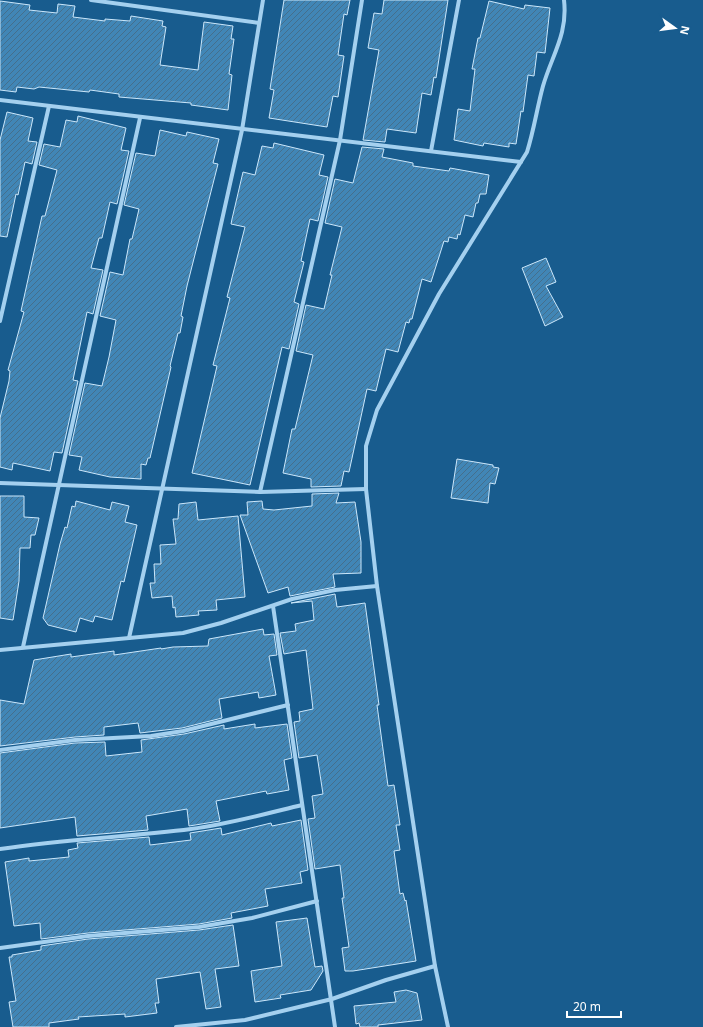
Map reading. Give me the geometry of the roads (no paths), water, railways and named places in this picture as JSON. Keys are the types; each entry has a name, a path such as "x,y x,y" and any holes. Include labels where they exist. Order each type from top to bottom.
{"street":[{"path":"91,0 259,22"},
{"path":"129,638 242,130 263,0"},
{"path":"260,492 340,140 362,0"},
{"path":"431,150 459,0"},
{"path":"448,1027 435,966 378,586 366,489 366,446 377,410 439,294 521,162 532,136 543,85 561,38 565,15 564,0"},
{"path":"0,100 140,118 431,150 521,162"},
{"path":"0,321 49,106"},
{"path":"23,647 140,118"},
{"path":"0,483 260,492 366,489"},
{"path":"0,650 183,633 274,606 292,599 336,590 378,586"},
{"path":"274,606 335,1027"},
{"path":"0,750 75,740 151,736 183,731 288,705"},
{"path":"0,849 41,843 192,829 228,823 302,805"},
{"path":"0,948 88,936 174,930 213,925 252,918 317,901"},
{"path":"176,1027 245,1020 332,999 386,980 435,966"}]}
